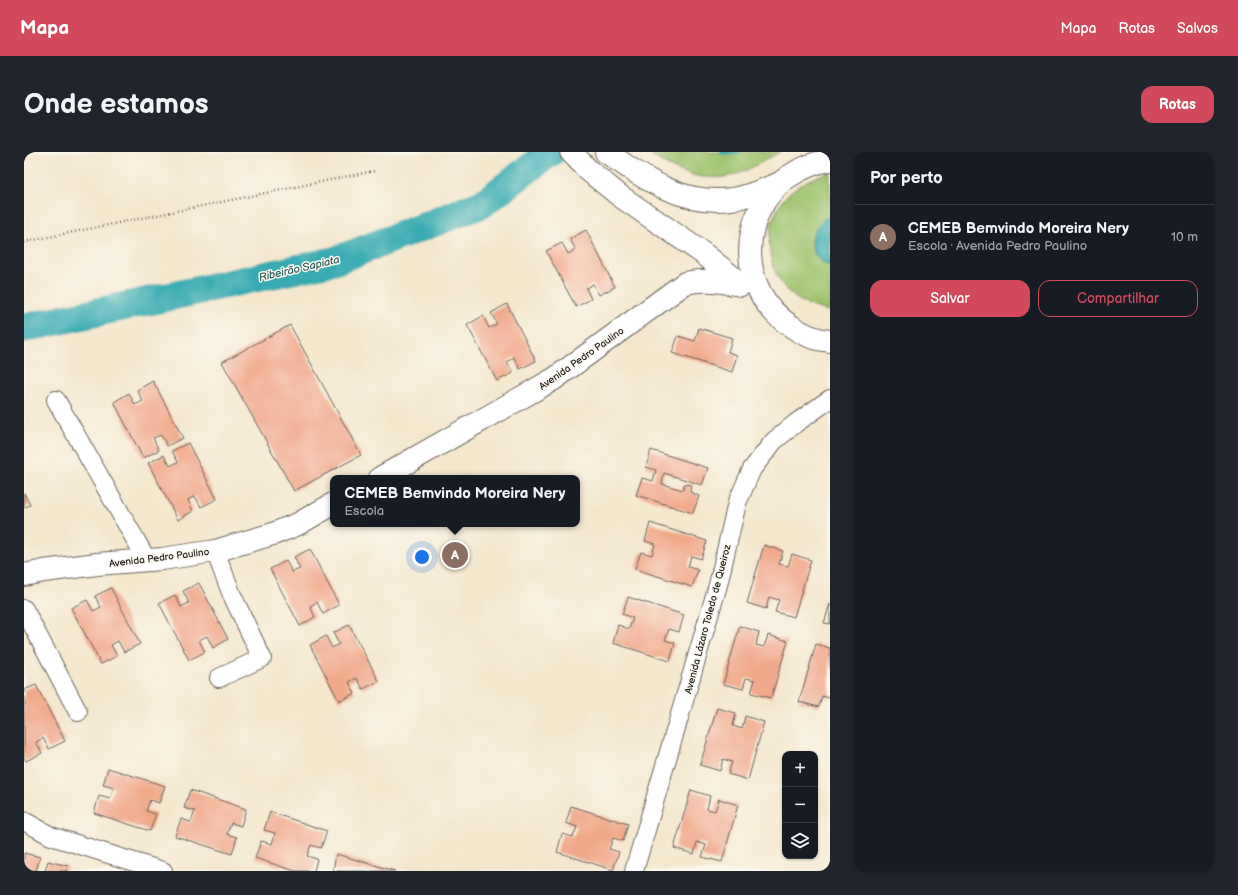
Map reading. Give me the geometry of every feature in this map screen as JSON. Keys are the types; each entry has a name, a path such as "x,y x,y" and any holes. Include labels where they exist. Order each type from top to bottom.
{"main road":[{"path":"570,152 588,170 620,196 700,251 766,303 782,321 802,334 828,342"},
{"path":"606,152 631,170 666,190 691,198 715,201 738,198 778,184 800,169 830,160"},
{"path":"766,303 754,280 749,254 752,228 762,204 778,184"},
{"name":"Avenida Pedro Paulino","path":"385,475 554,380 685,283 697,280 710,280 742,285"},
{"name":"Avenida Pedro Paulino","path":"24,575 97,564 147,560 215,551 273,534 298,524 330,506"}],"street":[{"name":"Avenida Lázaro Toledo de Queiroz","path":"634,871 718,585 737,503 752,469 774,441 830,399"},
{"path":"56,400 147,560"},
{"path":"215,551 232,595 262,658 219,678"},
{"path":"24,609 78,712"},
{"path":"24,821 51,836 163,871"}],"path":[{"path":"24,242 374,171"}],"green space":[{"path":"648,152 780,152 737,174 714,178 702,177 678,170 657,159"},
{"path":"826,173 830,173 830,311 816,308 804,303 786,289 778,277 770,251 772,223 777,210 784,199 798,186"}],"water":[{"path":"830,216 830,266 822,262 816,256 812,242 813,234 817,227 822,221"}],"building":[{"path":"586,230 615,287 599,295 593,284 586,288 591,299 576,307 546,251 562,243 568,254 576,250 570,239"},
{"path":"507,304 536,361 520,369 514,357 507,362 513,373 497,381 467,325 483,316 489,328 497,324 491,313"},
{"path":"290,325 361,455 294,491 222,362"},
{"path":"699,328 732,338 728,352 737,355 732,372 672,353 678,336 695,341"},
{"path":"153,381 183,438 167,446 161,435 153,438 159,450 143,458 114,402 129,393 135,405 143,401 137,390"},
{"path":"188,443 217,499 201,507 195,496 188,500 193,511 178,520 148,463 164,455 170,466 178,462 172,451"},
{"path":"651,450 708,468 702,485 664,473 662,484 683,490 684,484 691,485 690,492 699,496 693,513 636,495 642,478 653,481 656,470 646,467"},
{"path":"24,493 30,505 24,508"},
{"path":"650,523 707,541 701,559 691,556 688,567 698,570 692,587 635,569 641,552 652,555 655,544 645,541"},
{"path":"764,545 783,551 779,564 788,566 792,554 811,560 794,617 775,612 779,600 769,597 766,609 747,603"},
{"path":"310,549 339,605 323,614 317,602 310,606 315,617 300,626 270,569 286,561 292,572 300,569 294,557"},
{"path":"199,583 228,639 213,648 207,636 199,640 205,652 189,660 159,603 175,595 181,607 189,603 183,591"},
{"path":"111,588 140,644 124,652 118,641 111,645 117,656 101,664 71,608 87,600 93,611 101,607 95,596"},
{"path":"628,597 684,615 679,632 669,629 665,640 675,643 670,661 613,643 618,625 629,629 633,618 622,614"},
{"path":"830,604 830,624 824,623"},
{"path":"349,625 379,681 363,689 357,678 349,682 355,693 339,701 310,645 326,636 332,648 339,644 333,633"},
{"path":"740,626 759,632 756,645 764,647 768,635 788,641 771,698 751,693 755,680 746,678 743,689 723,684"},
{"path":"816,644 830,648 830,698 822,696 819,707 799,702"},
{"path":"36,685 65,741 49,749 43,738 36,742 42,753 26,761 24,758 24,705 26,704 24,701 24,690"},
{"path":"717,708 736,713 733,726 742,729 745,716 764,722 748,780 728,774 732,762 723,759 720,771 700,765"},
{"path":"108,768 165,786 159,803 150,800 146,811 156,814 150,831 94,813 99,796 110,799 114,788 103,785"},
{"path":"190,790 246,809 241,826 231,823 227,834 237,837 232,854 175,836 181,819 191,822 195,811 184,808"},
{"path":"691,790 710,796 707,809 715,811 719,799 738,805 722,862 702,857 706,845 697,842 694,854 674,848"},
{"path":"571,806 628,824 623,841 613,838 609,849 619,852 613,870 557,852 562,834 573,837 577,827 566,823"},
{"path":"270,812 327,831 321,848 311,845 307,856 317,859 314,871 295,871 255,858 261,841 272,844 275,833 264,830"},
{"path":"24,853 40,857 36,871 24,871"},
{"path":"336,854 395,871 333,871"},
{"path":"48,861 68,866 66,871 45,871"}],"waterway":[{"name":"Ribeirão Sapiata","path":"24,328 334,261 482,204 551,152"},
{"path":"722,152 737,152"}],"place":[{"name":"CEMEB Bemvindo Moreira Nery","path":"455,555"}]}
